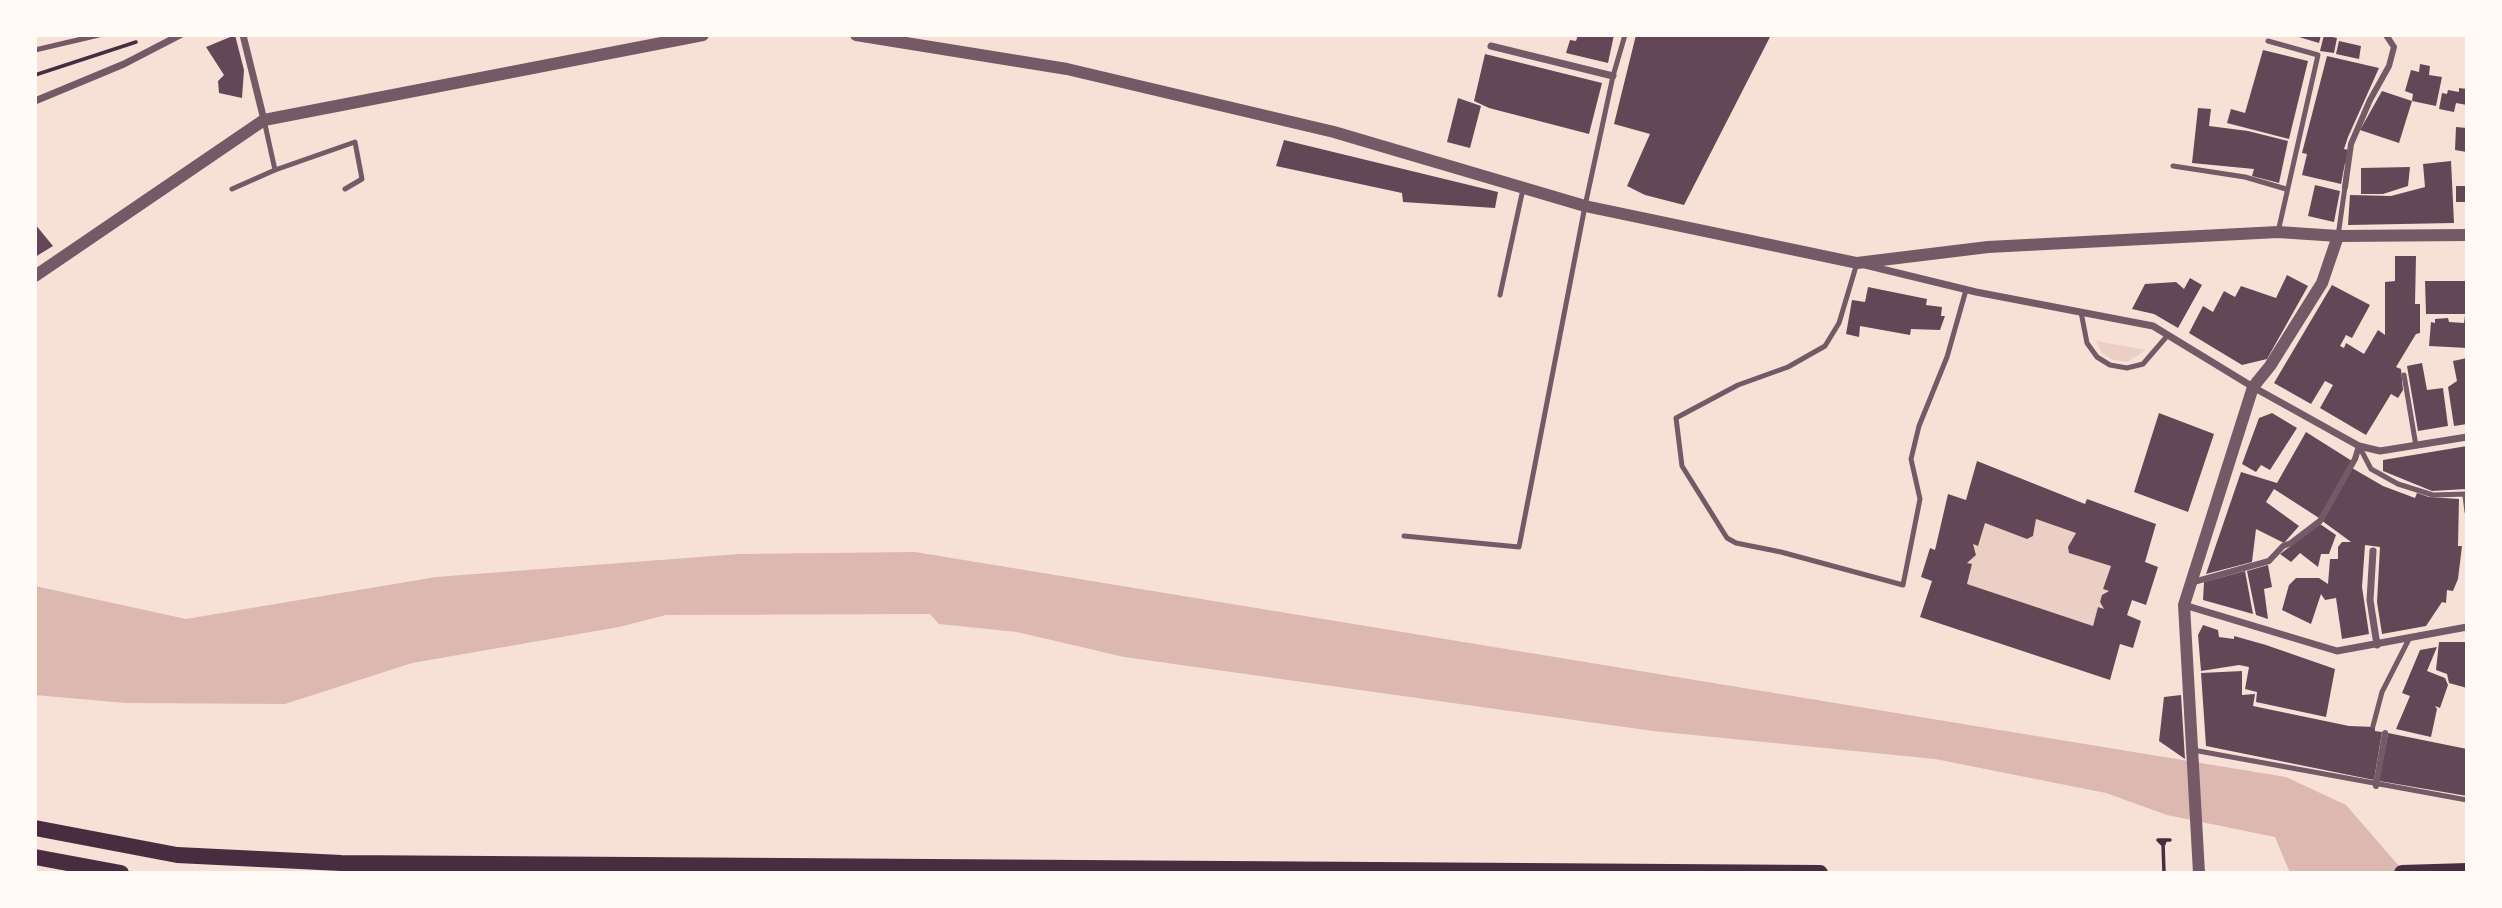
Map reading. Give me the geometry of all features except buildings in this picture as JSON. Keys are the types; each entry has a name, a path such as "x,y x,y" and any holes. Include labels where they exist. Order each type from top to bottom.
{"main road":[{"path":"35,828 177,855 340,868 1820,873"},
{"path":"35,857 121,873"},
{"path":"2402,873 2467,872"}],"street":[{"path":"35,100 124,64 180,35"},
{"path":"243,35 264,120"},
{"path":"35,276 264,120 703,35"},
{"path":"856,35 1067,69 1334,132 1586,206 1857,263 1966,290 2154,326 2253,387 2359,446 2380,451 2467,437"},
{"path":"2345,187 2351,144 2370,100 2389,66 2394,47 2386,35"},
{"path":"1491,46 1613,76"},
{"path":"1857,263 1988,247 2278,232 2338,236 2467,235"},
{"path":"2199,873 2183,605 2253,387 2270,366 2322,283 2338,236"},
{"path":"2189,584 2269,561 2283,546 2301,536 2319,520 2356,459 2359,446"},
{"path":"2373,551 2370,600 2377,645"},
{"path":"2183,605 2337,651 2467,627"},
{"path":"2376,786 2385,733"}],"lane":[{"path":"35,50 99,35"},
{"path":"1404,536 1520,547 1586,206 1613,76 1625,35"},
{"path":"2268,41 2318,55 2278,232"},
{"path":"264,120 275,170"},
{"path":"232,189 275,170 355,142 362,178 345,189"},
{"path":"2173,166 2245,177 2286,189"},
{"path":"1500,295 1523,187"},
{"path":"2338,236 2345,187"},
{"path":"1857,263 1839,323 1825,346 1788,367 1738,385 1676,418 1682,467 1727,538 1735,543 1781,552 1903,585 1920,499 1911,458 1919,426 1947,357 1966,290"},
{"path":"2081,312 2087,343 2096,357 2110,365 2127,368 2143,363 2168,335"},
{"path":"2404,375 2416,446"},
{"path":"2359,446 2371,469 2398,484 2433,495 2466,495 2467,512"},
{"path":"2373,726 2382,692 2409,639"},
{"path":"2193,755 2467,800"}],"path":[{"path":"35,75 146,39"},
{"path":"113,45 124,64"},
{"path":"2164,873 2163,843 2160,840 2165,841 2162,845 2159,839 2169,841"}],"shaded area":[{"path":"2096,341 2146,350 2127,362 2114,360 2102,353"},
{"path":"2036,519 2076,533 2068,547 2069,553 2111,566 2103,589 2109,591 2102,595 2100,602 2104,609 2098,608 2093,626 1967,584 1972,565 1967,563 1976,555 1973,544 1978,546 1985,523 2027,539 2033,536"},
{"path":"915,552 2286,777 2346,805 2405,873 2290,873 2275,837 2167,815 2106,793 1935,759 1653,731 1124,657 1017,632 939,624 930,614 666,615 619,627 412,663 285,704 125,703 35,695 35,586 186,619 436,577 739,554"}]}
